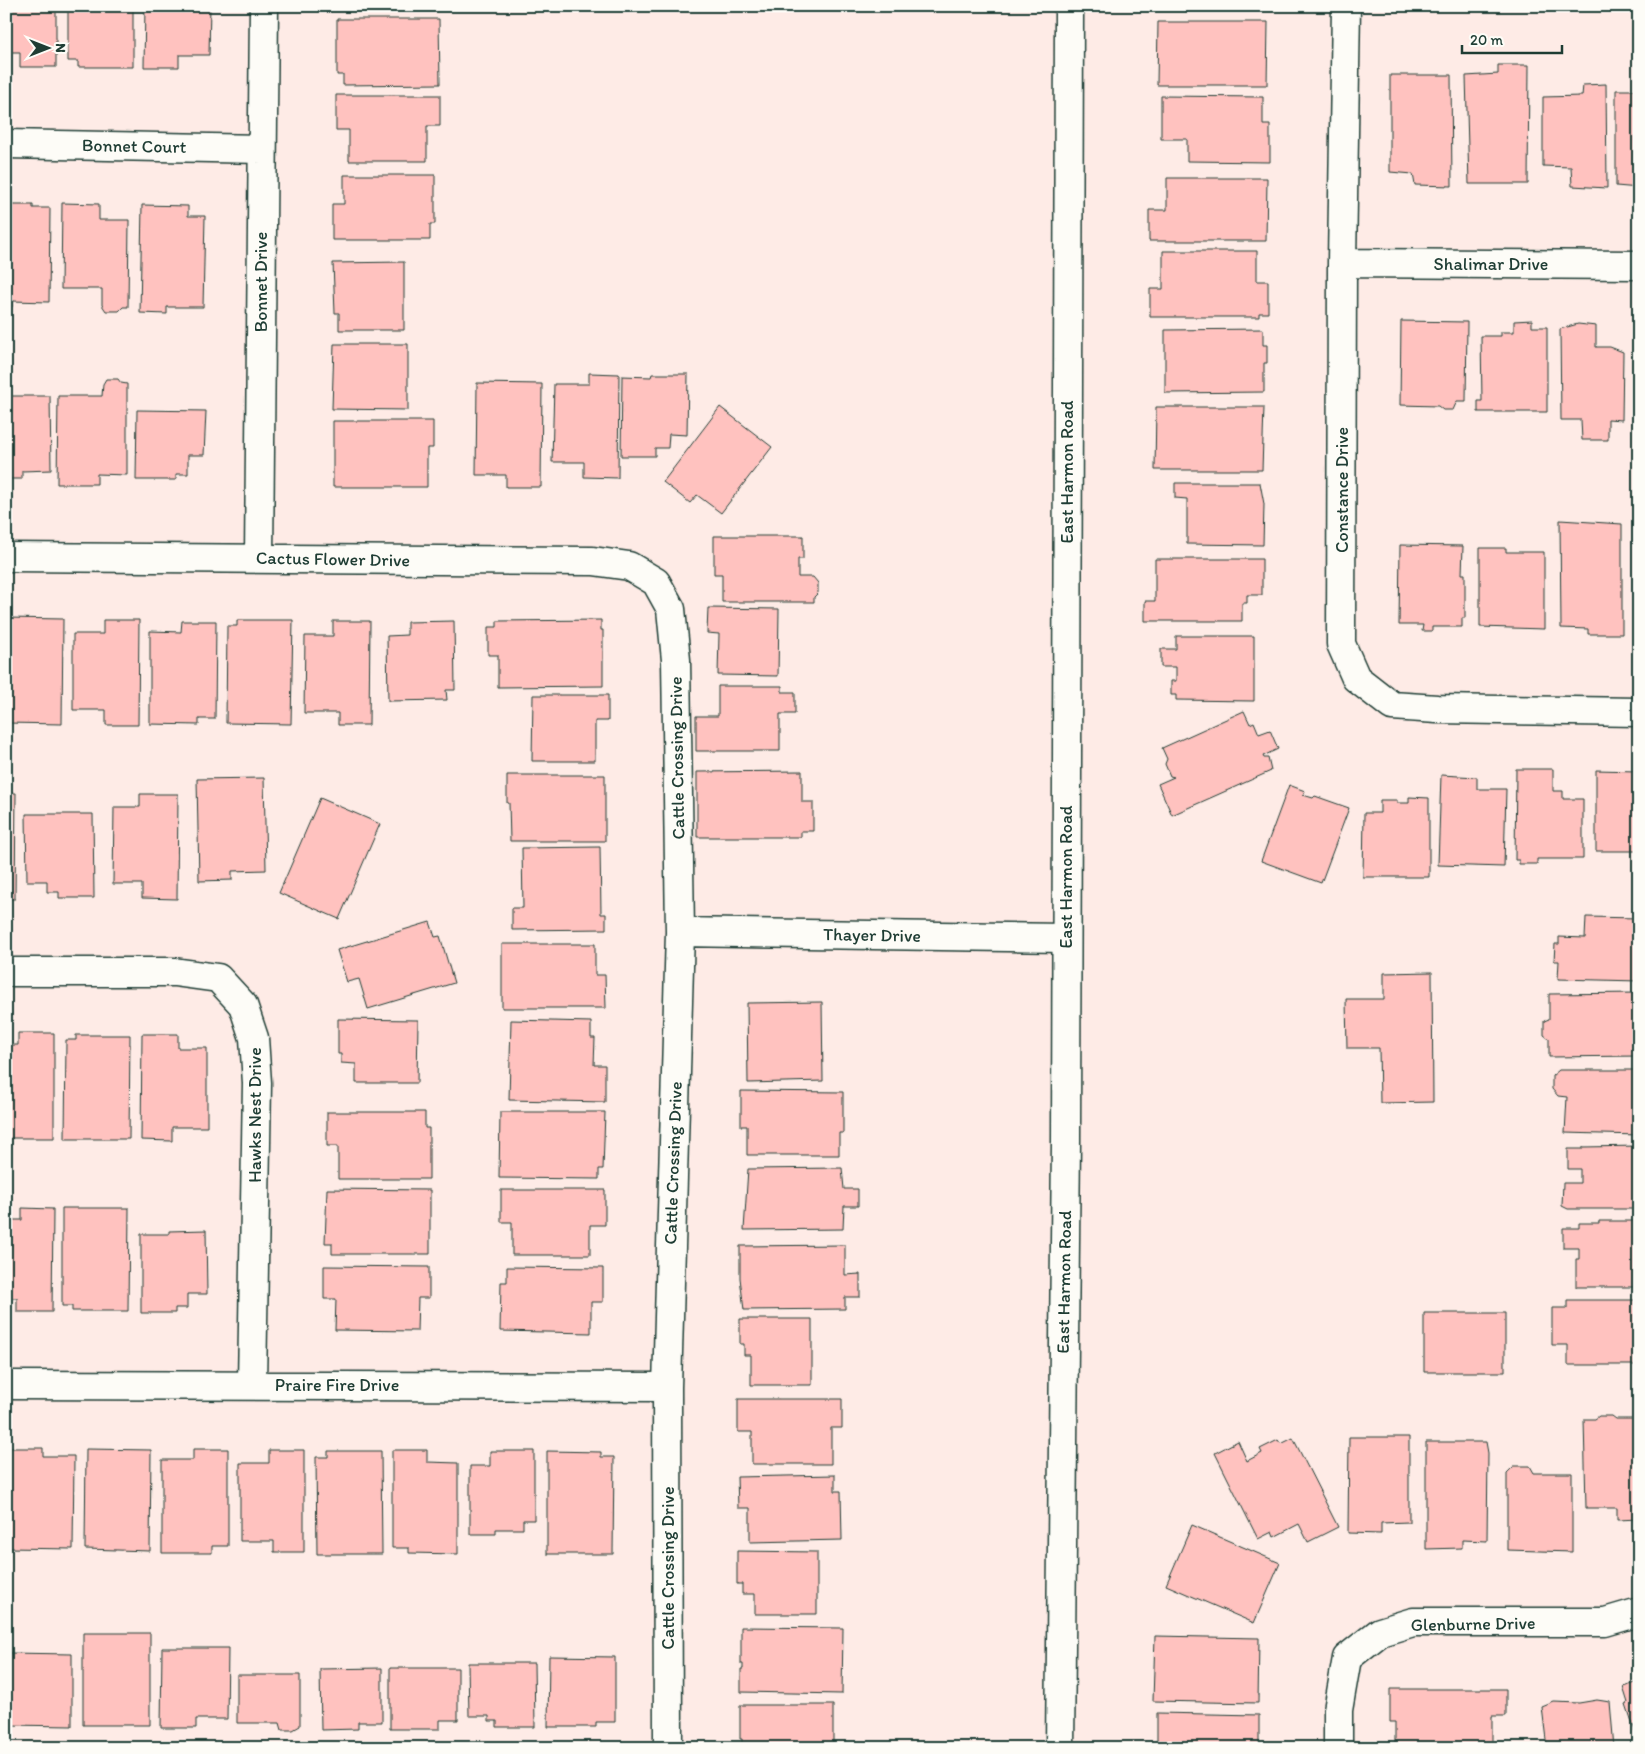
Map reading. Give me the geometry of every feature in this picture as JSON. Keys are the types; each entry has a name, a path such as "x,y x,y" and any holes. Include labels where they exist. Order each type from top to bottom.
{"street":[{"name":"Bonnet Drive","path":"259,558 264,6"},
{"name":"East Harmon Road","path":"1060,1748 1066,1161 1065,938 1069,6"},
{"name":"Constance Drive","path":"1346,6 1342,263 1341,644 1356,678 1392,706 1447,709 1639,712"},
{"name":"Bonnet Court","path":"6,144 262,149"},
{"name":"Shalimar Drive","path":"1342,263 1639,265"},
{"name":"Cactus Flower Drive","path":"6,557 593,561 629,566 656,582"},
{"name":"Cattle Crossing Drive","path":"656,582 671,609 676,660 680,932 667,1387 668,1748"},
{"name":"Thayer Drive","path":"680,932 1065,938"},
{"name":"Hawks Nest Drive","path":"6,972 174,972 218,978 243,1005 254,1038 257,1082 252,1385"},
{"name":"Praire Fire Drive","path":"6,1385 667,1387"},
{"name":"Glenburne Drive","path":"1338,1748 1338,1710 1348,1658 1380,1632 1413,1622 1604,1622 1639,1612"}],"building":[{"path":"6,6 56,6 56,67 20,67 20,52 6,52"},
{"path":"68,6 133,6 133,67 78,67 78,61 68,61"},
{"path":"145,6 210,6 209,55 179,55 179,67 144,67"},
{"path":"1157,6 1246,6 1246,7 1157,8"},
{"path":"337,19 439,19 440,84 343,85 343,75 337,75"},
{"path":"1158,22 1268,22 1267,85 1157,85"},
{"path":"1498,65 1529,65 1528,184 1469,184 1466,76 1498,74"},
{"path":"1390,75 1451,75 1452,186 1415,185 1413,174 1390,172"},
{"path":"1606,84 1607,188 1572,186 1571,167 1543,166 1543,97 1582,96 1583,85"},
{"path":"1616,90 1639,90 1639,188 1616,186"},
{"path":"336,95 440,95 440,126 427,126 427,161 349,161 349,130 336,130"},
{"path":"1161,96 1263,97 1263,125 1270,125 1270,162 1187,161 1187,139 1161,139"},
{"path":"344,175 435,175 435,224 430,224 430,240 332,240 332,204 344,204"},
{"path":"1167,178 1267,178 1266,241 1149,241 1149,210 1167,210"},
{"path":"62,203 99,204 99,220 129,220 128,307 123,307 119,311 106,311 102,305 102,289 61,289"},
{"path":"6,205 33,205 33,208 50,208 49,302 12,301 12,307 6,307"},
{"path":"142,205 188,206 188,216 205,216 203,307 167,307 167,314 140,313"},
{"path":"1163,251 1257,251 1257,281 1268,281 1268,313 1259,313 1259,317 1150,317 1150,289 1163,289"},
{"path":"404,262 404,330 339,330 339,313 335,313 333,263"},
{"path":"1532,320 1532,327 1547,327 1547,412 1478,412 1478,401 1482,401 1481,336 1501,336 1501,332 1514,332 1514,321"},
{"path":"1401,321 1467,322 1466,401 1457,401 1453,410 1443,410 1438,406 1400,405"},
{"path":"1578,324 1596,326 1596,347 1610,347 1623,352 1622,420 1608,419 1608,440 1582,440 1581,420 1561,420 1560,329"},
{"path":"1263,329 1263,345 1267,345 1267,363 1264,363 1264,392 1165,393 1165,330"},
{"path":"334,344 408,344 408,410 332,409"},
{"path":"589,373 619,374 618,478 584,477 584,462 552,462 554,384 589,384"},
{"path":"652,374 688,374 687,435 669,434 668,448 655,448 655,456 621,456 622,376 651,377"},
{"path":"106,379 118,379 121,383 127,384 127,475 97,474 97,484 57,484 58,396 102,396 103,384"},
{"path":"477,383 542,384 541,487 506,487 506,475 476,475"},
{"path":"6,396 50,396 51,470 22,471 22,479 6,479"},
{"path":"720,407 772,447 721,513 697,495 690,503 663,482"},
{"path":"1156,407 1264,407 1262,470 1155,470"},
{"path":"137,410 206,411 204,455 188,455 188,474 176,474 176,480 136,480"},
{"path":"333,421 433,421 433,448 427,448 427,487 333,487"},
{"path":"1175,483 1260,483 1264,504 1263,545 1187,544 1187,499 1175,498"},
{"path":"1560,520 1622,524 1622,634 1588,634 1588,629 1561,628"},
{"path":"714,536 803,536 803,559 798,559 798,577 813,577 818,583 818,593 814,597 814,602 722,602 722,574 714,574"},
{"path":"1400,545 1463,546 1462,574 1465,574 1465,618 1462,618 1462,627 1432,627 1432,631 1422,631 1423,625 1399,625"},
{"path":"1480,548 1506,548 1506,552 1544,552 1544,629 1480,627"},
{"path":"1637,550 1639,550 1639,630 1636,630"},
{"path":"1155,559 1262,559 1262,595 1247,595 1247,603 1242,603 1242,621 1145,621 1145,601 1155,601"},
{"path":"708,608 779,609 778,676 718,675 719,634 707,633"},
{"path":"7,618 63,619 62,724 6,723"},
{"path":"103,620 139,620 138,725 106,725 106,710 73,710 73,634 103,634"},
{"path":"237,620 293,620 291,724 226,723 227,626 237,626"},
{"path":"601,620 601,630 603,630 603,686 498,687 498,655 488,655 488,627 497,627 497,621"},
{"path":"182,621 216,621 215,719 199,719 199,725 150,724 150,631 181,632"},
{"path":"333,621 370,621 369,725 338,725 338,713 304,713 305,636 333,636"},
{"path":"454,621 455,690 446,690 447,700 388,701 387,636 407,635 407,622"},
{"path":"1176,636 1254,636 1254,701 1176,700 1176,695 1171,695 1171,681 1176,681 1176,667 1161,667 1161,649 1176,649"},
{"path":"718,686 782,686 782,692 795,692 795,714 780,714 780,751 696,751 696,716 718,716"},
{"path":"533,695 608,695 608,721 595,721 595,761 532,761"},
{"path":"1244,711 1250,724 1254,722 1259,734 1270,730 1278,749 1263,756 1268,758 1271,771 1172,815 1158,784 1174,777 1170,776 1165,764 1167,759 1162,748"},
{"path":"1516,769 1553,769 1553,791 1563,791 1563,799 1583,799 1583,859 1537,859 1537,864 1519,864 1519,860 1515,860"},
{"path":"1596,770 1636,771 1636,774 1639,774 1639,851 1596,851"},
{"path":"802,771 802,802 813,802 813,831 801,831 801,837 697,837 697,772"},
{"path":"507,775 605,775 605,841 510,841"},
{"path":"1441,775 1477,777 1477,789 1506,789 1504,867 1438,865"},
{"path":"264,778 266,870 232,871 232,880 199,881 197,779"},
{"path":"1289,785 1305,791 1303,795 1313,798 1315,796 1349,808 1321,883 1261,861"},
{"path":"6,793 16,793 15,899 6,899"},
{"path":"140,794 178,794 177,899 142,898 142,884 113,884 114,807 140,807"},
{"path":"1409,797 1429,798 1429,877 1363,877 1364,813 1380,813 1380,800 1397,800 1397,803 1409,803"},
{"path":"320,798 380,824 339,919 279,893"},
{"path":"26,814 93,814 94,898 59,898 59,892 47,892 47,881 27,881"},
{"path":"600,847 601,914 606,914 606,929 512,930 512,908 523,908 522,848"},
{"path":"1586,917 1639,918 1639,981 1558,979 1559,961 1554,961 1555,944 1559,944 1559,937 1585,938"},
{"path":"430,922 435,937 440,936 454,983 368,1009 359,979 347,982 337,950"},
{"path":"502,944 595,944 595,975 605,975 606,1008 502,1008"},
{"path":"1432,972 1433,1102 1380,1103 1379,1048 1347,1048 1346,999 1384,999 1384,973"},
{"path":"1639,993 1639,1056 1549,1057 1549,1039 1544,1035 1544,1021 1549,1019 1549,994"},
{"path":"822,1002 823,1081 748,1083 747,1003"},
{"path":"338,1019 418,1020 417,1083 356,1083 356,1064 341,1063 341,1054 338,1054"},
{"path":"511,1020 591,1022 591,1038 595,1038 594,1065 605,1065 605,1102 509,1100"},
{"path":"18,1033 54,1033 54,1138 6,1138 6,1045 18,1045"},
{"path":"142,1034 178,1034 178,1048 207,1048 207,1127 172,1127 172,1141 141,1140"},
{"path":"76,1035 130,1035 129,1139 65,1139 66,1040 76,1040"},
{"path":"1559,1070 1639,1070 1639,1135 1565,1133 1567,1097 1558,1096 1552,1089 1552,1076"},
{"path":"741,1091 843,1092 843,1133 839,1133 839,1155 747,1155 747,1126 741,1126"},
{"path":"327,1112 425,1112 425,1128 429,1128 429,1179 338,1179 338,1146 327,1146"},
{"path":"500,1112 605,1112 603,1169 599,1169 599,1179 499,1178"},
{"path":"1639,1146 1639,1209 1568,1209 1562,1206 1563,1183 1580,1183 1580,1169 1568,1169 1568,1149"},
{"path":"842,1168 844,1189 858,1189 858,1206 844,1206 843,1229 744,1230 748,1169"},
{"path":"327,1189 430,1190 430,1254 332,1254 332,1243 325,1243"},
{"path":"501,1190 605,1190 605,1225 590,1225 590,1255 512,1255 512,1222 501,1222"},
{"path":"22,1208 53,1209 52,1312 17,1312 17,1298 6,1298 6,1220 22,1220"},
{"path":"62,1208 129,1208 128,1311 72,1311 72,1306 62,1306"},
{"path":"1599,1221 1639,1222 1639,1287 1576,1287 1576,1259 1579,1259 1579,1248 1563,1248 1563,1228 1579,1228 1579,1223 1599,1223"},
{"path":"206,1230 207,1294 187,1294 187,1308 175,1308 175,1313 141,1313 141,1234 169,1234 169,1231"},
{"path":"845,1245 845,1275 860,1274 860,1297 845,1297 845,1309 744,1310 740,1278 740,1246"},
{"path":"324,1266 429,1267 429,1298 418,1298 417,1331 335,1330 336,1299 324,1299"},
{"path":"507,1267 603,1268 603,1302 591,1302 591,1333 500,1331 501,1282 507,1282"},
{"path":"1567,1300 1639,1300 1639,1365 1568,1365 1568,1345 1552,1345 1552,1308 1567,1308"},
{"path":"1424,1313 1505,1313 1505,1372 1424,1372"},
{"path":"740,1319 812,1319 812,1385 751,1385 751,1355 744,1355 744,1344 740,1344"},
{"path":"738,1399 842,1399 842,1428 831,1428 831,1464 752,1464 752,1432 738,1432"},
{"path":"1599,1416 1612,1416 1616,1419 1639,1419 1639,1519 1617,1520 1617,1508 1586,1508 1584,1419 1595,1419"},
{"path":"1349,1437 1409,1437 1409,1522 1381,1523 1381,1534 1348,1533"},
{"path":"1293,1438 1338,1527 1308,1542 1299,1524 1274,1537 1272,1532 1258,1539 1215,1453 1238,1441 1247,1461 1262,1453 1260,1449 1278,1440 1281,1444"},
{"path":"1426,1442 1486,1442 1488,1453 1487,1541 1462,1540 1462,1548 1426,1549"},
{"path":"8,1448 43,1448 43,1456 74,1456 73,1549 8,1548"},
{"path":"86,1449 151,1450 150,1551 85,1549"},
{"path":"193,1449 228,1449 228,1546 212,1546 212,1553 162,1553 162,1460 193,1460"},
{"path":"269,1450 304,1450 304,1552 274,1552 274,1541 240,1541 240,1463 269,1463"},
{"path":"392,1450 427,1450 427,1462 458,1463 458,1554 409,1553 409,1548 392,1548"},
{"path":"328,1451 381,1451 382,1554 317,1554 316,1457 328,1457"},
{"path":"490,1451 534,1451 534,1520 523,1520 523,1529 496,1529 496,1534 470,1534 470,1466 490,1466"},
{"path":"547,1451 601,1452 601,1457 614,1457 613,1554 547,1554"},
{"path":"1514,1466 1530,1466 1534,1473 1572,1473 1572,1552 1507,1550 1507,1473"},
{"path":"835,1475 835,1491 841,1491 842,1540 750,1542 750,1508 738,1508 737,1477"},
{"path":"1192,1525 1280,1563 1254,1623 1166,1585"},
{"path":"737,1551 817,1552 817,1614 755,1614 755,1594 742,1594 742,1584 737,1584"},
{"path":"741,1627 843,1628 842,1694 741,1692 741,1669 743,1669 743,1664 741,1664"},
{"path":"83,1633 150,1633 150,1725 83,1725"},
{"path":"1155,1636 1259,1638 1258,1703 1153,1701"},
{"path":"162,1648 228,1648 227,1719 196,1719 196,1728 161,1728"},
{"path":"8,1653 72,1654 72,1726 8,1725"},
{"path":"549,1656 615,1657 615,1722 596,1722 596,1727 548,1727"},
{"path":"468,1663 534,1663 535,1727 497,1727 497,1721 489,1721 489,1716 469,1716"},
{"path":"382,1668 382,1722 358,1722 358,1729 321,1730 320,1669"},
{"path":"390,1668 458,1668 458,1720 440,1720 440,1729 390,1729"},
{"path":"237,1675 300,1675 300,1726 293,1730 282,1730 280,1723 237,1723"},
{"path":"1639,1682 1639,1743 1626,1704 1628,1703 1623,1687"},
{"path":"1390,1689 1506,1689 1506,1716 1492,1716 1492,1748 1395,1748 1395,1722 1390,1722"},
{"path":"1597,1700 1610,1702 1614,1748 1547,1748 1542,1707 1554,1702 1579,1703"},
{"path":"740,1705 833,1705 833,1748 742,1748 742,1739 740,1739"},
{"path":"1157,1713 1259,1715 1259,1748 1157,1748"}]}
